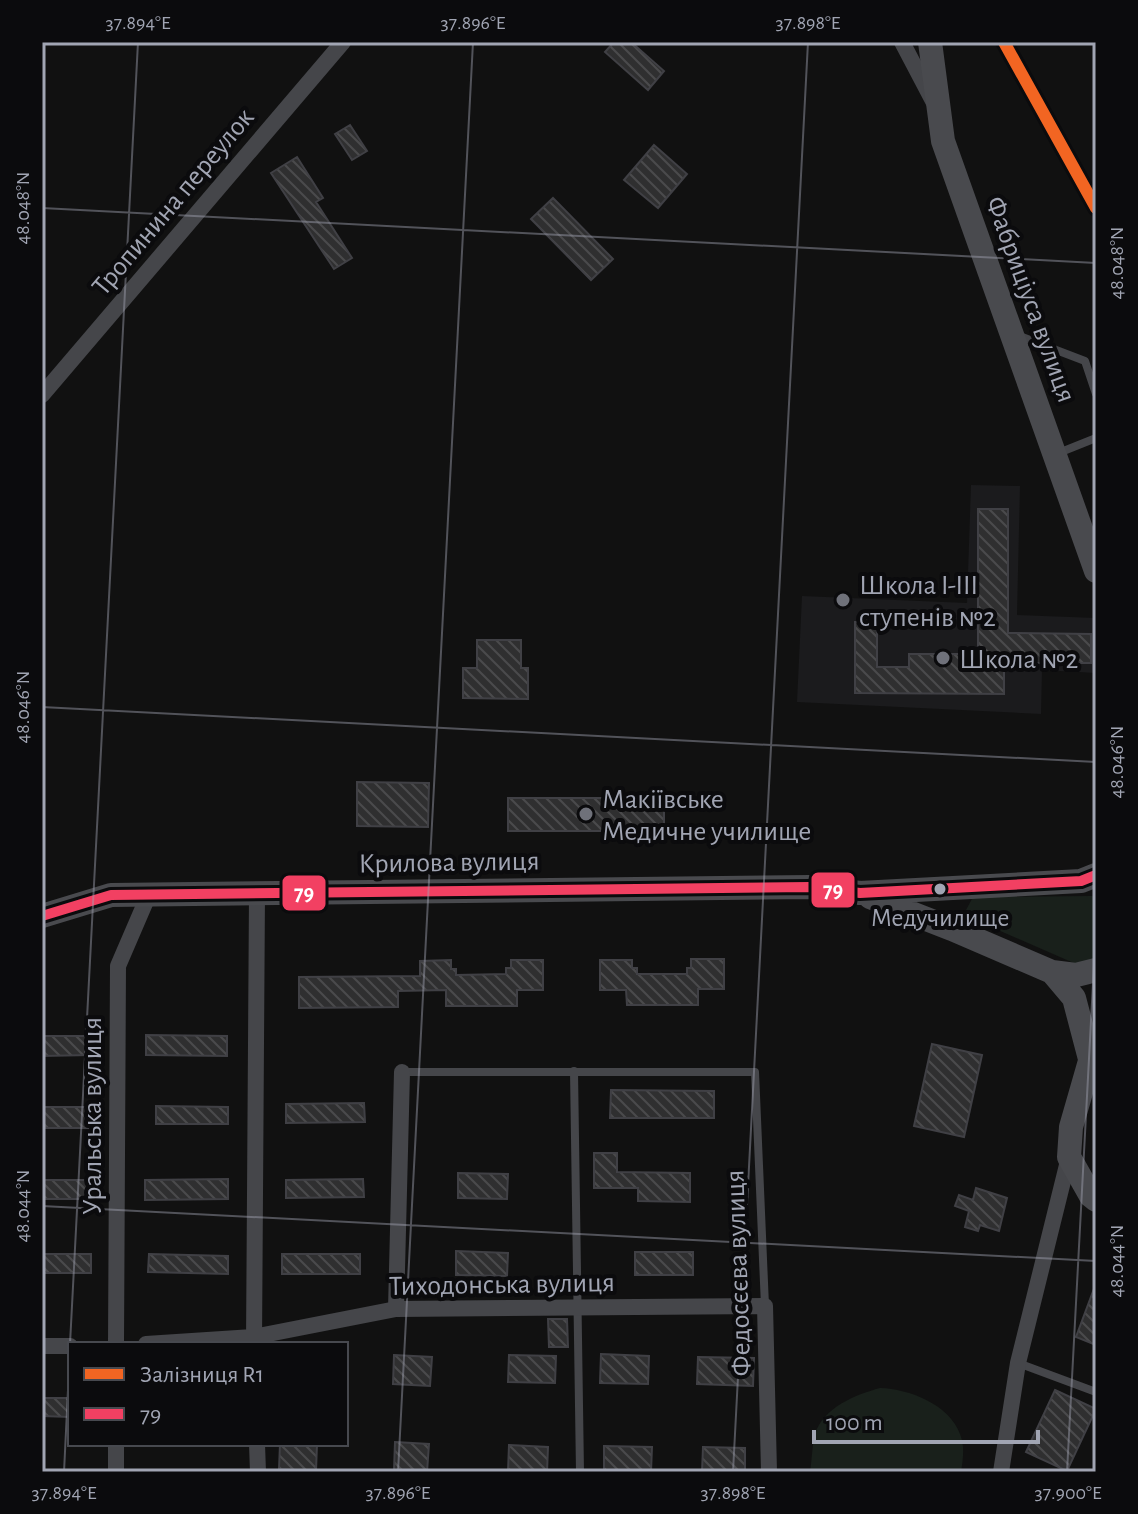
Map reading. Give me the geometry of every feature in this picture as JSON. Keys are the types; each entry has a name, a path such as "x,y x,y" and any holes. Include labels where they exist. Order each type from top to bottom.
{"main road":[{"name":"Фабриціуса вулиця","path":"930,42 943,141 1096,571"},
{"path":"860,893 1091,882"},
{"name":"Крилова вулиця","path":"42,916 111,895 810,887 860,893"},
{"path":"952,929 948,920 952,898 961,889"},
{"path":"860,893 1052,972 1076,975 1096,970"},
{"path":"1052,972 1074,998 1093,1050 1071,1127 1069,1157 1096,1200"}],"street":[{"name":"Тропинина переулок","path":"42,395 343,42"},
{"path":"902,42 940,115"},
{"path":"254,1340 257,893"},
{"name":"Уральська вулиця","path":"116,1342 118,966 149,894"},
{"path":"396,1309 402,1072"},
{"path":"1001,1472 1018,1363 1069,1157"},
{"name":"Тиходонська вулиця","path":"200,1342 254,1340 396,1309 765,1306"},
{"name":"Федосєєва вулиця","path":"765,1306 769,1472"},
{"path":"42,1346 68,1346"},
{"path":"116,1446 116,1472"},
{"path":"257,1446 258,1472"}],"lane":[{"path":"1013,334 1085,361 1096,394"},
{"path":"1056,454 1096,438"},
{"path":"402,1072 574,1071 580,1472"},
{"name":"Федосєєва вулиця","path":"574,1071 755,1072 765,1306"},
{"path":"1018,1363 1096,1392"}],"shaded area":[{"name":"Школа I-III ступенів №2","path":"971,485 1020,486 1017,615 1096,618 1096,673 1042,670 1041,714 797,702 802,596 967,603"},
{"path":"973,897 1096,898 1096,962 1076,964 973,919 966,910"},
{"path":"880,1388 915,1395 947,1414 962,1439 961,1472 810,1472 815,1434 825,1416 851,1399"}],"building":[{"path":"614,42 631,42 664,71 648,90 605,52"},
{"path":"350,125 367,151 352,160 335,134"},
{"path":"654,145 687,174 658,208 624,180"},
{"path":"297,157 323,198 316,202 352,258 334,269 271,173"},
{"path":"553,198 613,259 591,280 531,219"},
{"path":"978,509 1008,509 1008,633 1091,634 1091,663 1004,663 1004,694 855,693 855,622 877,622 877,667 909,667 909,654 978,654"},
{"path":"477,640 521,640 521,668 528,668 528,699 463,698 463,668 477,668"},
{"path":"357,782 429,783 428,827 357,826"},
{"name":"Макіївське Медичне училище","path":"508,798 664,798 664,831 508,831"},
{"path":"691,959 724,959 724,989 698,989 698,1005 627,1005 626,990 600,990 600,960 632,960 632,968 637,968 637,974 687,974"},
{"path":"451,960 451,969 456,969 456,975 506,974 506,968 511,968 511,960 543,960 543,990 517,990 517,1006 446,1006 446,990 398,991 398,1007 299,1008 299,977 420,976 420,961"},
{"path":"146,1035 227,1036 227,1056 146,1055"},
{"path":"42,1036 91,1036 91,1055 42,1056"},
{"path":"932,1044 982,1055 964,1137 914,1126"},
{"path":"611,1090 714,1091 714,1118 610,1118"},
{"path":"364,1103 365,1122 286,1123 286,1104"},
{"path":"156,1106 228,1107 228,1124 156,1124"},
{"path":"42,1107 94,1107 94,1128 42,1128"},
{"path":"594,1153 617,1153 617,1172 690,1173 690,1202 638,1201 638,1188 594,1188"},
{"path":"458,1173 508,1174 507,1199 458,1198"},
{"path":"228,1179 228,1199 145,1200 145,1180"},
{"path":"363,1179 364,1197 286,1198 286,1180"},
{"path":"42,1180 96,1180 96,1199 42,1199"},
{"path":"976,1188 1007,1198 999,1231 980,1225 978,1231 965,1227 969,1211 955,1206 959,1195 973,1200"},
{"path":"456,1251 508,1253 507,1276 456,1275"},
{"path":"635,1252 693,1252 693,1275 635,1275"},
{"path":"42,1254 91,1254 91,1273 42,1273"},
{"path":"149,1254 228,1256 228,1274 148,1272"},
{"path":"282,1254 360,1254 360,1274 282,1274"},
{"path":"1096,1287 1096,1345 1076,1337"},
{"path":"548,1319 567,1319 568,1347 549,1347"},
{"path":"601,1354 649,1356 648,1384 600,1383"},
{"path":"394,1355 432,1357 430,1386 393,1384"},
{"path":"509,1355 556,1356 555,1383 508,1382"},
{"path":"698,1357 754,1358 753,1386 697,1384"},
{"path":"1055,1390 1096,1409 1067,1471 1026,1452"},
{"path":"42,1398 68,1398 68,1417 42,1416"},
{"path":"395,1442 429,1444 427,1472 394,1470"},
{"path":"509,1445 548,1447 547,1472 508,1471"},
{"path":"280,1446 317,1446 316,1471 279,1469"},
{"path":"604,1446 652,1447 651,1472 604,1472"},
{"path":"703,1447 745,1448 745,1472 702,1472"}],"rail line":[{"name":"R1","path":"1004,42 1096,208"}],"transit line":[{"name":"79","path":"42,916 111,895 810,887 860,893 1081,881 1096,875"}],"place":[{"name":"Школа I-III ступенів №2","path":"843,600"},
{"name":"Школа №2","path":"943,658"},
{"name":"Макіївське Медичне училище","path":"586,814"},
{"name":"Медучилище","path":"940,889"}]}
